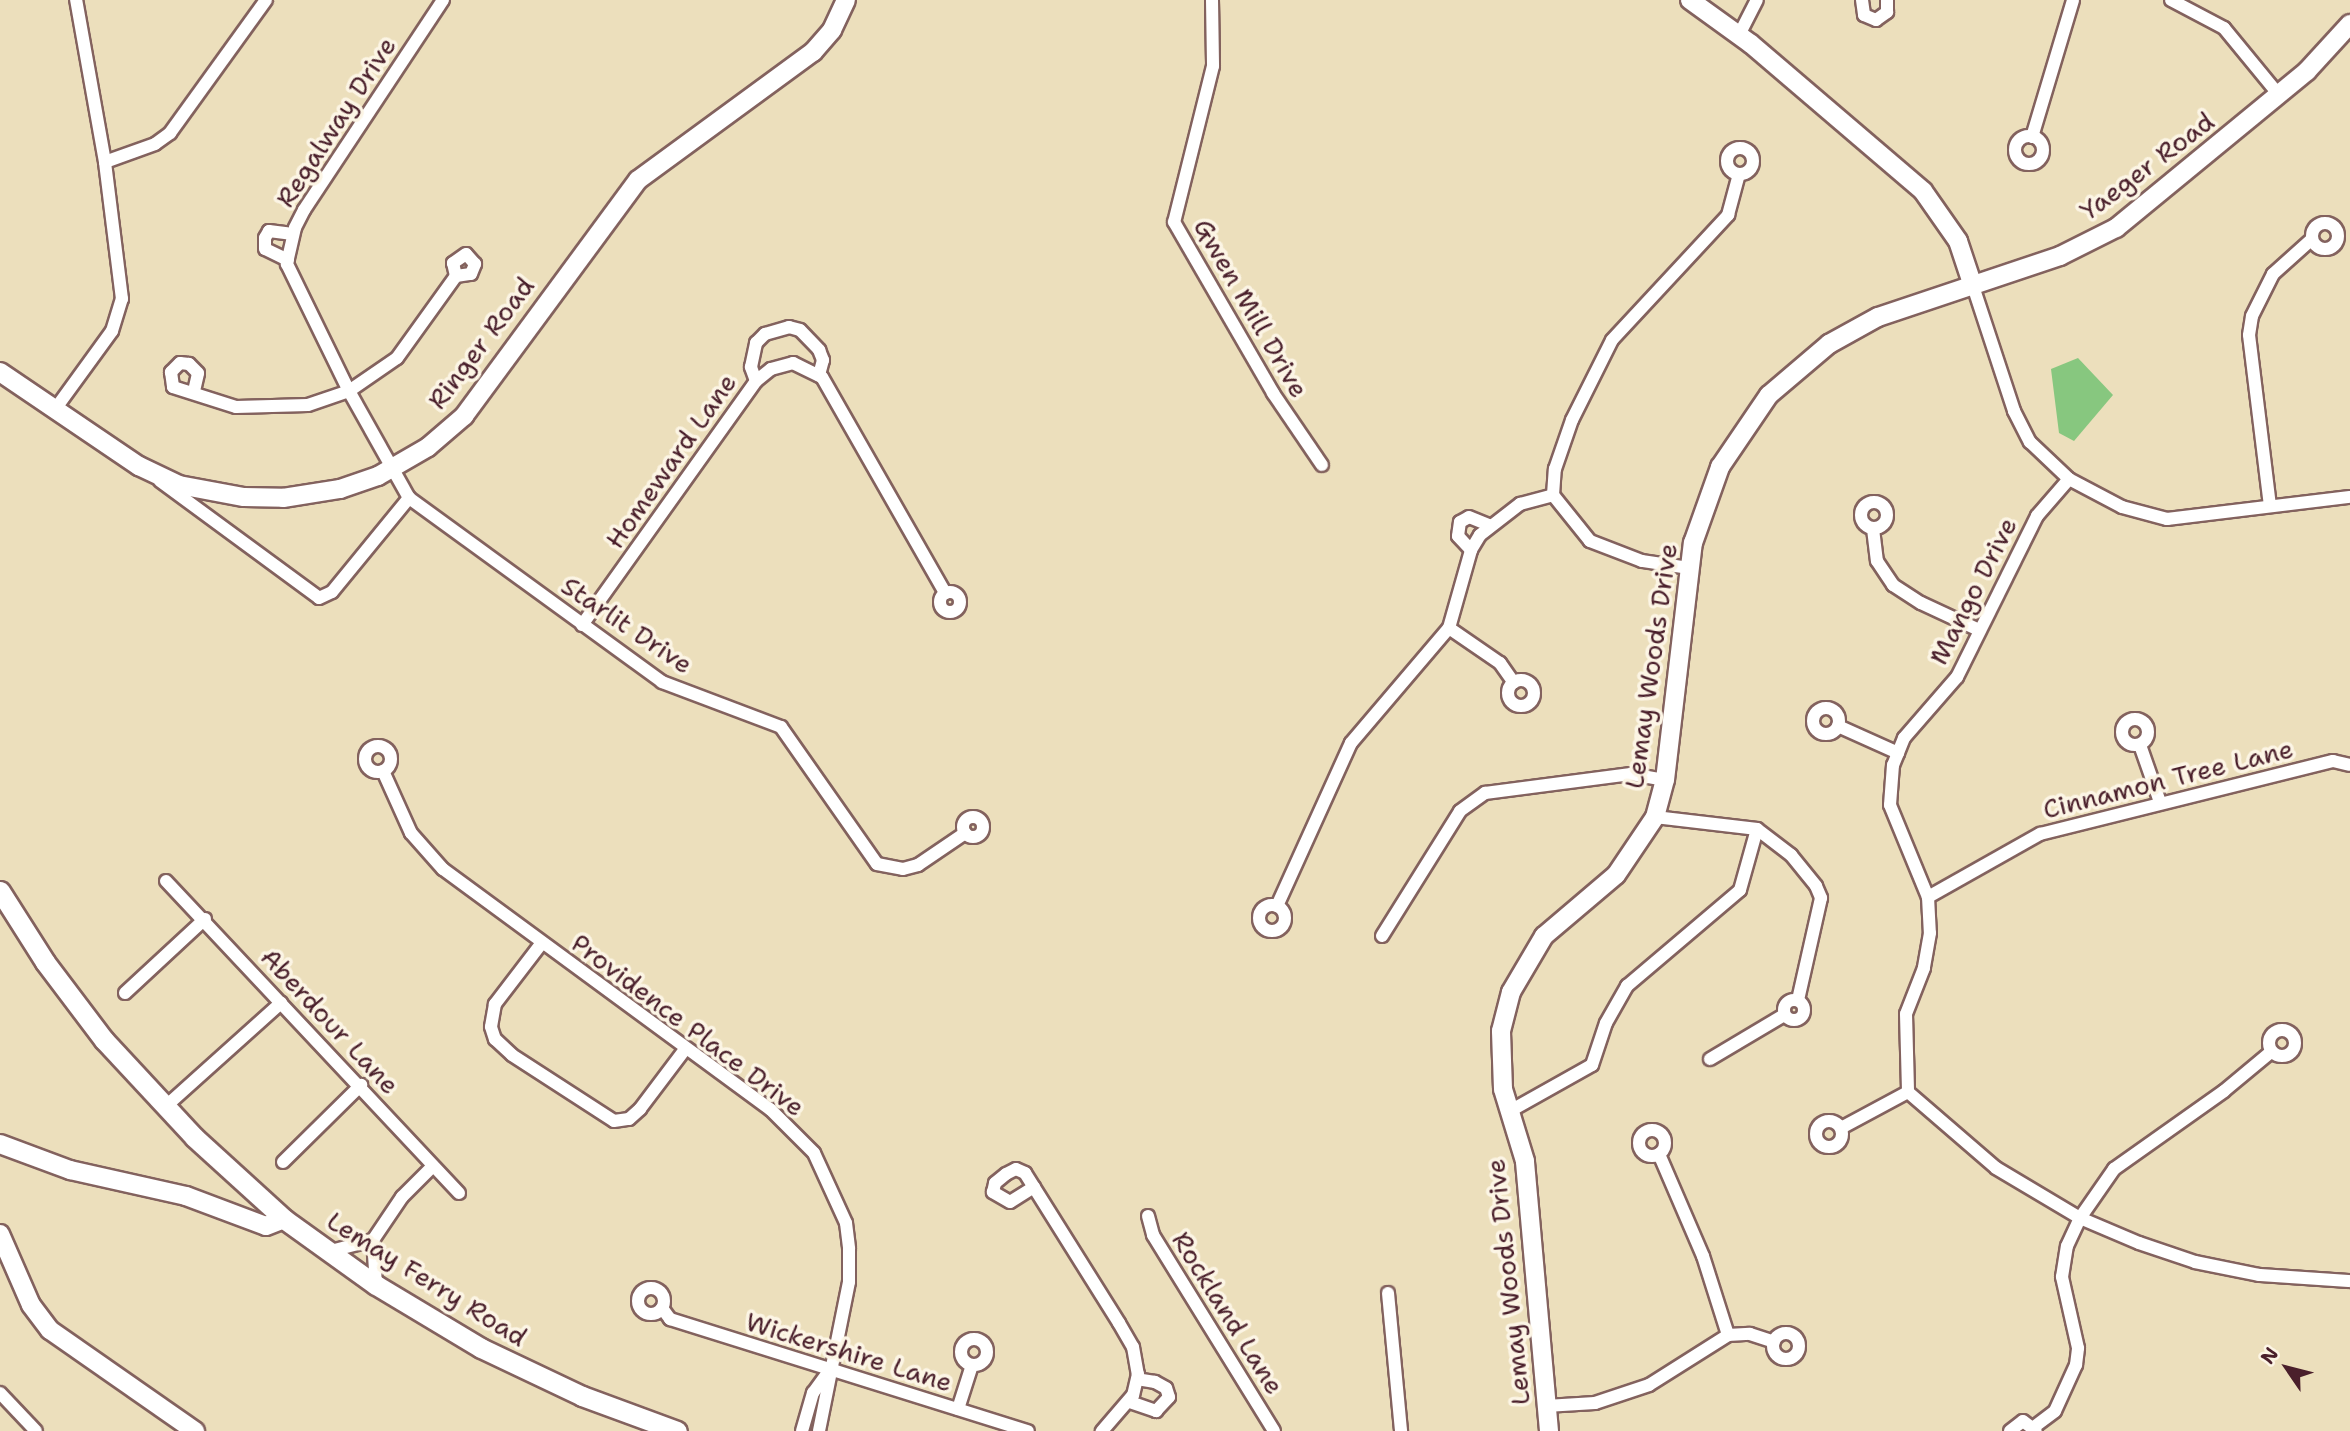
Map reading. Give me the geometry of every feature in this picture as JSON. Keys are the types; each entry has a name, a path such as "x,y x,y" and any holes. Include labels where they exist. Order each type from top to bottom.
{"main road":[{"name":"Lemay Ferry Road","path":"0,891 64,989 165,1107 284,1219 376,1285 510,1363 677,1431"}],"street":[{"path":"57,408 100,350 121,309 122,275 76,0"},
{"path":"105,162 155,144 170,133 266,0"},
{"name":"Regalway Drive","path":"391,470 349,391 288,260 293,234 304,210 443,0"},
{"name":"Ringer Road","path":"0,372 149,472 210,492 266,498 330,491 391,470 464,416 632,185 671,151 813,51 832,30 846,0"},
{"name":"Gwen Mill Drive","path":"1212,0 1213,66 1174,222 1279,403 1322,465"},
{"path":"1690,0 1738,34 1923,191 1954,232 2014,411 2030,442 2069,479 2122,507 2167,519 2350,496"},
{"path":"1738,34 1757,0"},
{"path":"1862,0 1864,15 1877,20 1887,12 1887,0"},
{"path":"2032,137 2073,0"},
{"path":"2171,0 2224,28 2279,95"},
{"name":"Yaeger Road","path":"1973,286 2060,256 2116,228 2279,95 2350,24"},
{"path":"1689,568 1642,561 1590,541 1553,495 1556,469 1572,420 1612,340 1728,215 1739,174"},
{"name":"Regalway Drive","path":"288,260 265,249 265,238 269,231 293,234"},
{"path":"2270,506 2251,325 2259,295 2273,274 2312,239"},
{"path":"194,391 236,407 278,409 308,405 349,391 397,358 456,276"},
{"name":"Lemay Woods Drive","path":"1549,1431 1525,1161 1500,1072 1501,1031 1520,971 1551,928 1616,875 1655,817 1665,780 1689,568 1700,517 1720,467 1748,422 1787,376 1829,344 1878,317 1973,286"},
{"path":"755,381 751,367 756,343 765,334 789,327 800,330 819,350 823,360 819,375 945,593"},
{"name":"Homeward Lane","path":"582,625 755,381 771,369 793,363 819,375"},
{"name":"Starlit Drive","path":"391,470 409,498 662,682 781,727 864,852 884,868 918,865 965,833"},
{"path":"149,472 323,601 409,498"},
{"name":"Mango Drive","path":"1908,1092 1906,1014 1928,950 1928,897 1890,806 1898,752 1904,738 1957,677 2037,516 2069,479"},
{"path":"1277,906 1351,743 1449,628 1471,550 1489,525 1520,505 1553,495"},
{"path":"1471,550 1458,536 1460,522 1469,517 1489,525"},
{"path":"1873,529 1877,561 1894,585 1921,603 1979,630"},
{"path":"1449,628 1500,663 1514,683"},
{"path":"1838,726 1898,752"},
{"path":"2140,745 2160,802"},
{"name":"Cinnamon Tree Lane","path":"1928,897 2040,834 2333,761 2350,765"},
{"name":"Providence Place Drive","path":"383,771 400,813 424,850 541,944 770,1109 814,1153 846,1223 849,1249 849,1282 828,1372 818,1431"},
{"path":"1382,936 1460,811 1485,793 1631,774 1665,780"},
{"path":"1655,817 1757,829 1791,855 1821,898 1798,1000 1804,1008 1800,1018 1790,1020 1784,1015 1710,1059"},
{"path":"1510,1111 1592,1065 1606,1023 1627,986 1740,890 1757,829"},
{"name":"Aberdour Lane","path":"166,881 361,1085 431,1168 459,1193"},
{"path":"125,993 205,919"},
{"path":"541,944 495,1004 491,1027 495,1039 512,1055 614,1121 629,1119 640,1109 686,1048"},
{"path":"165,1107 281,1003"},
{"path":"2010,1431 2020,1421 2035,1429 2055,1411 2076,1365 2078,1348 2062,1277 2067,1246 2080,1218 2114,1169 2224,1091 2272,1051"},
{"path":"283,1162 361,1085"},
{"path":"1841,1128 1908,1092 1996,1168 2080,1218 2195,1262 2259,1275 2350,1281"},
{"path":"0,1144 70,1170 173,1193 266,1226 284,1219"},
{"path":"1659,1154 1703,1256 1728,1335"},
{"path":"376,1285 373,1240 402,1197 431,1168"},
{"path":"1034,1187 1133,1348 1137,1379 1130,1402 1102,1431"},
{"name":"Rockland Lane","path":"1148,1216 1153,1235 1274,1431"},
{"path":"0,1234 31,1305 50,1330 195,1431"},
{"path":"327,1252 373,1240"},
{"path":"1388,1293 1401,1431"},
{"name":"Wickershire Lane","path":"662,1308 670,1320 828,1372 1028,1431"},
{"path":"1546,1406 1595,1403 1649,1385 1728,1335 1750,1334 1774,1342"},
{"path":"958,1409 972,1365"},
{"name":"Providence Place Drive","path":"803,1431 813,1393 828,1372"},
{"path":"1130,1402 1156,1411 1169,1398 1166,1388 1155,1382 1137,1379"},
{"path":"0,1393 36,1431"}],"green space":[{"path":"2078,358 2113,395 2074,441 2059,433 2051,369"}]}
